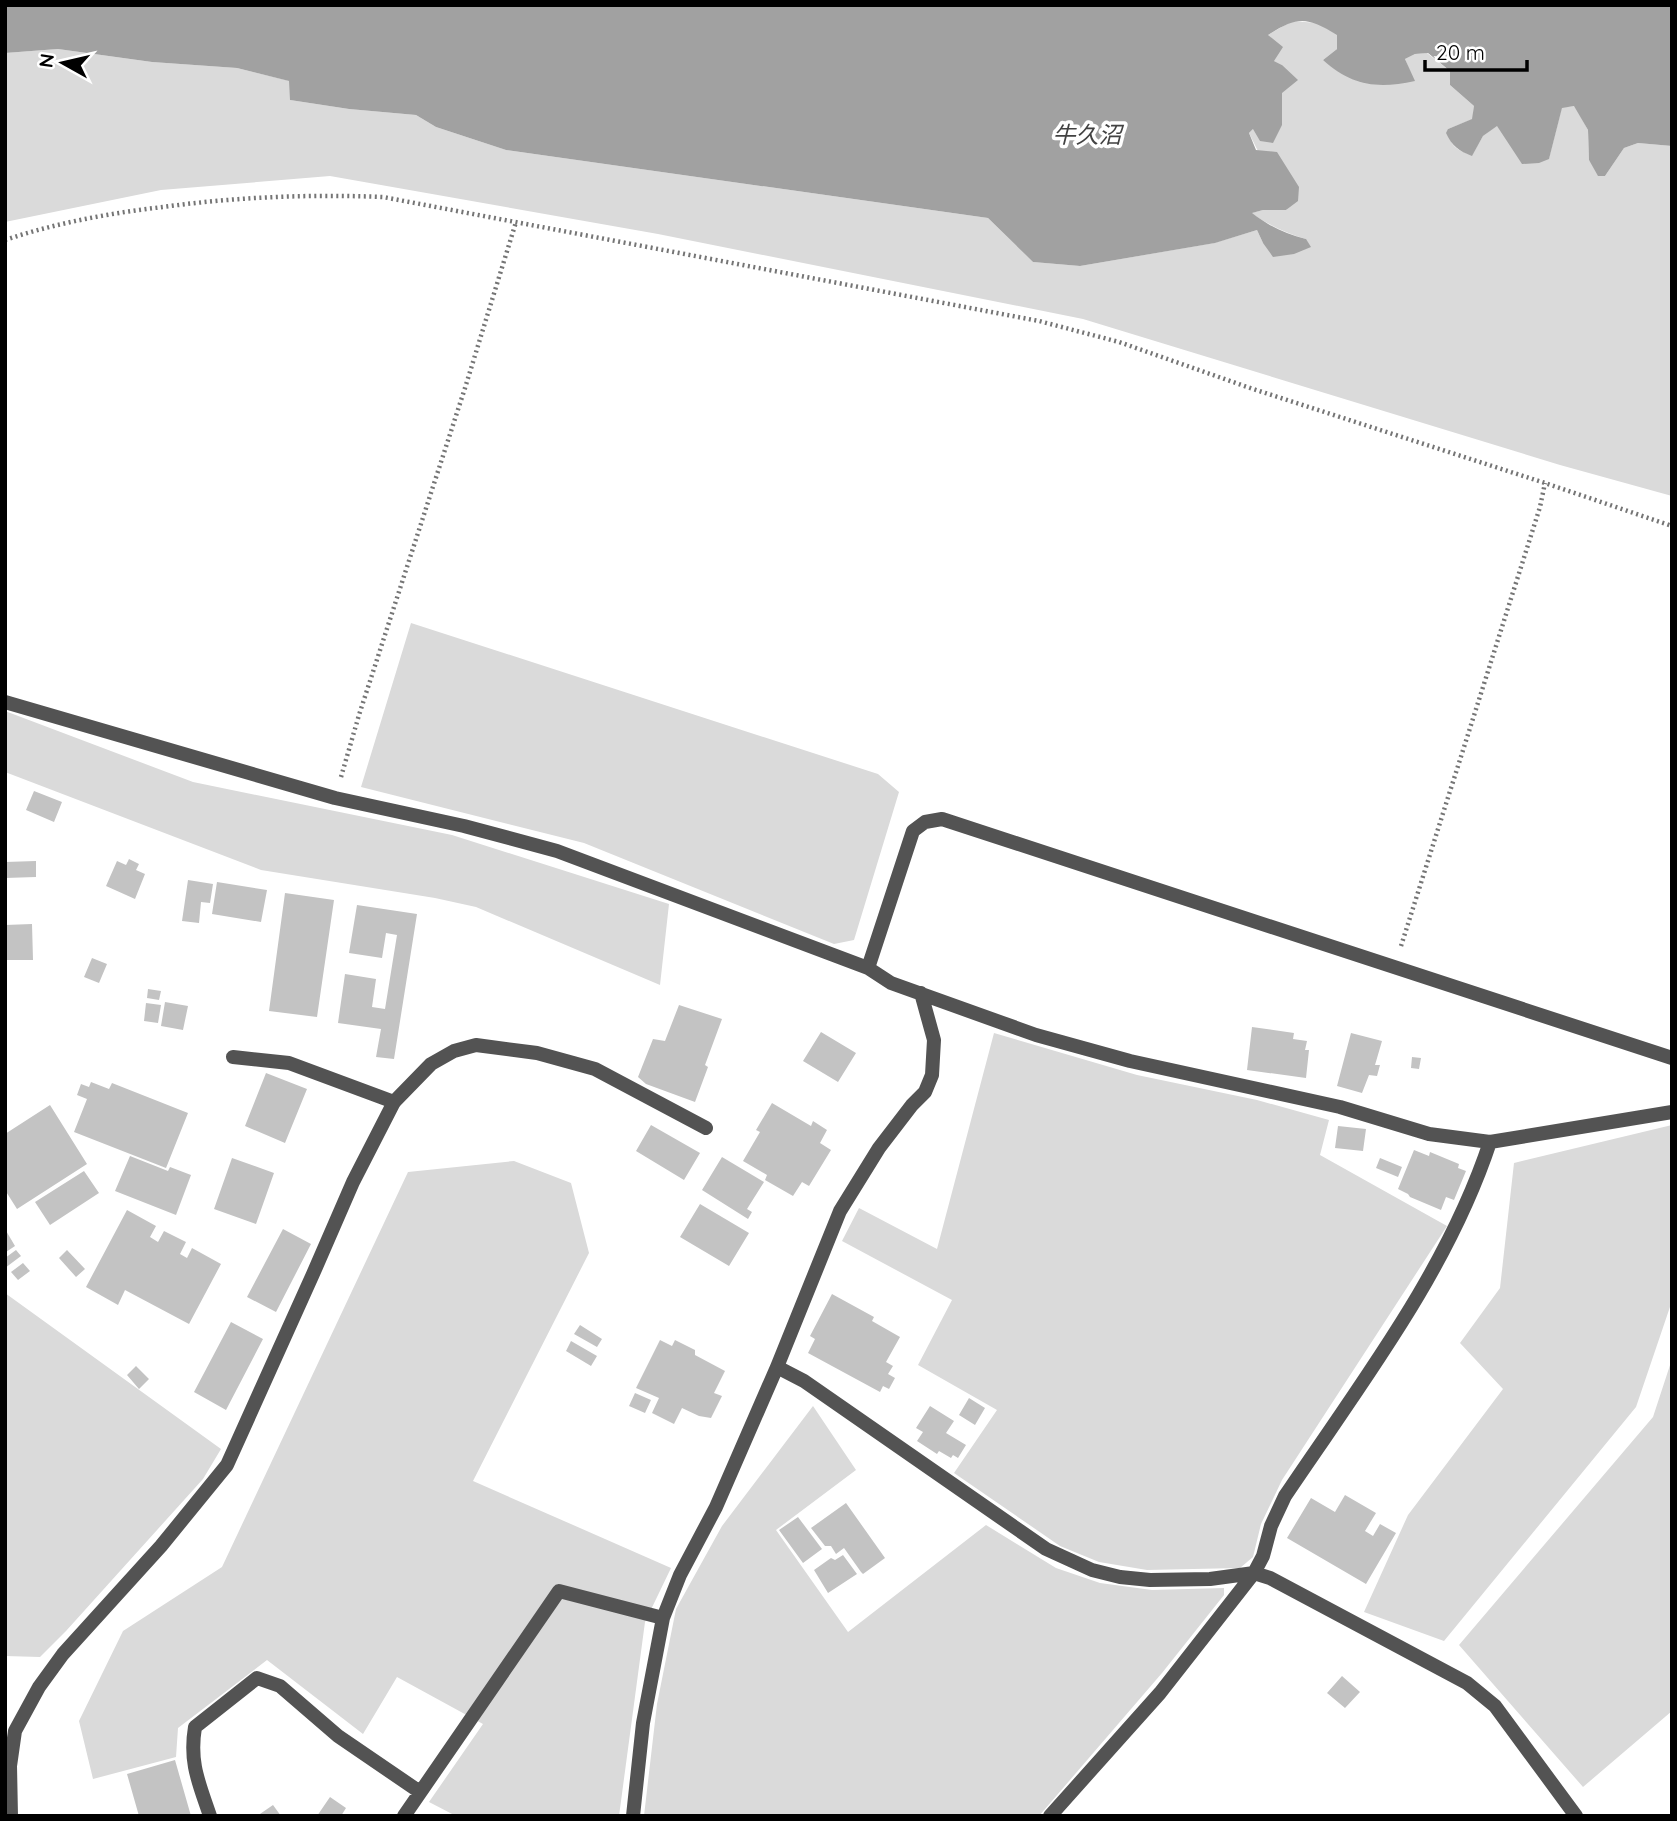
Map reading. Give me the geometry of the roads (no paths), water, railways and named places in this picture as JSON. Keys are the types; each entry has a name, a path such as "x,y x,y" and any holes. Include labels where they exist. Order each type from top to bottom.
{"street":[{"path":"5,702 335,798 464,826 557,851 868,968 891,983 1037,1035 1130,1061 1340,1107 1429,1134 1490,1142 1672,1112"},
{"path":"868,968 913,831 925,822 942,819 1672,1058"},
{"path":"633,1816 643,1723 663,1618 680,1575 716,1507 777,1367 840,1211 879,1148 925,1092 932,1075 934,1041 921,993"},
{"path":"11,1816 10,1766 15,1731 39,1687 63,1654 161,1546 226,1465 353,1182 394,1102 431,1064 454,1051 476,1045 537,1053 595,1069 706,1128"},
{"path":"233,1056 289,1063 394,1102"},
{"path":"1050,1816 1160,1693 1254,1573 1285,1496 1401,1323 1454,1232 1490,1142"},
{"path":"777,1367 804,1381 1046,1549 1092,1570 1120,1577 1150,1580 1210,1579 1254,1573 1270,1578 1467,1683 1495,1706 1576,1816"},
{"path":"404,1816 559,1591 663,1618"},
{"path":"210,1816 193,1766 195,1727 257,1678 280,1686 338,1736 420,1792"}],"water":[{"name":"牛久沼","path":"5,5 1672,5 1672,146 1638,143 1624,148 1605,176 1598,176 1589,160 1588,130 1574,106 1562,108 1549,159 1539,163 1522,164 1497,126 1483,136 1472,156 1456,148 1446,133 1448,129 1472,119 1474,106 1450,85 1450,71 1428,53 1415,54 1405,59 1415,81 1389,85 1366,83 1344,75 1323,60 1337,49 1337,35 1310,22 1295,22 1268,35 1283,47 1274,61 1298,80 1282,93 1282,125 1273,143 1260,141 1253,129 1249,133 1256,150 1277,152 1299,187 1298,201 1286,210 1252,213 1278,229 1306,239 1311,247 1294,254 1273,257 1257,230 1215,243 1080,266 1033,262 988,218 506,150 436,127 416,115 290,100 289,81 237,68 152,62 58,49 5,53"}]}
